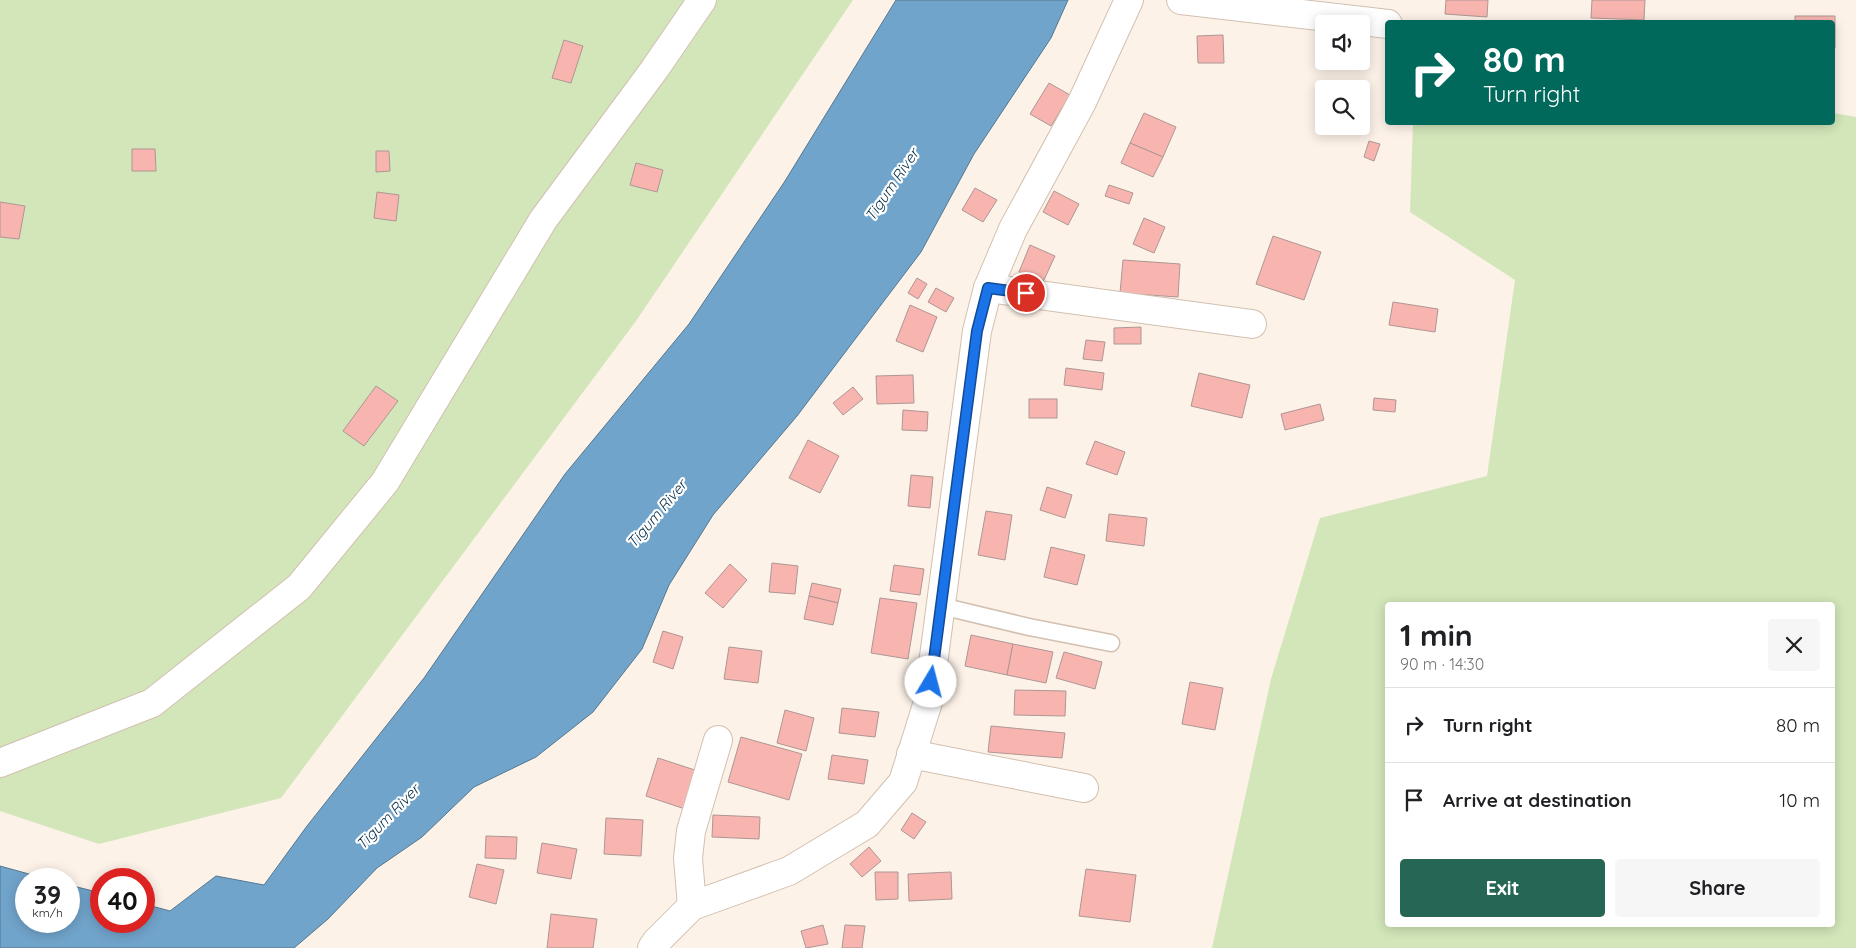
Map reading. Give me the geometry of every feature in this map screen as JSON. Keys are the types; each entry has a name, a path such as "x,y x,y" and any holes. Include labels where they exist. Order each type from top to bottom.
{"street":[{"path":"0,763 152,703 300,587 385,482 543,220 654,70 702,0"},
{"path":"652,948 692,906 789,871 867,824 903,782 928,702 977,331 988,288 1013,229 1082,102 1129,0"},
{"path":"1181,0 1385,24"},
{"path":"988,288 1252,324"},
{"path":"692,906 688,858 692,831 718,740"},
{"path":"911,754 1084,788"}],"lane":[{"path":"941,606 1029,627 1111,643"}],"green space":[{"path":"0,0 853,0 636,321 281,798 99,844 0,811"},
{"path":"1835,113 1856,117 1856,948 1212,948 1271,679 1320,518 1487,476 1515,280 1410,212 1413,125 1835,125"}],"water":[{"name":"Tigum River","path":"896,0 1068,0 1051,38 974,154 921,252 797,416 713,515 669,585 642,649 593,712 536,757 474,787 422,837 377,868 328,919 294,948 0,948 0,866 15,870 15,933 80,933 80,888 90,890 90,933 155,933 155,907 170,911 216,876 264,885 307,826 424,678 565,474 689,324 785,181"}],"building":[{"path":"1446,0 1488,0 1487,17 1445,14"},
{"path":"1592,0 1645,0 1644,20 1591,18"},
{"path":"1795,16 1835,16 1835,20 1795,20"},
{"path":"1223,35 1224,63 1198,63 1197,36"},
{"path":"564,40 583,46 571,83 552,78"},
{"path":"1049,83 1070,95 1051,126 1030,114"},
{"path":"1144,113 1176,127 1163,157 1130,143"},
{"path":"1369,141 1380,144 1374,161 1364,157"},
{"path":"1130,143 1163,157 1153,177 1121,163"},
{"path":"132,149 155,149 156,171 132,171"},
{"path":"376,151 389,151 390,171 376,172"},
{"path":"636,163 663,170 657,192 630,185"},
{"path":"1109,185 1133,193 1129,204 1105,196"},
{"path":"975,188 997,200 983,222 962,210"},
{"path":"1054,191 1079,204 1068,225 1043,212"},
{"path":"377,192 399,195 396,221 374,218"},
{"path":"0,202 25,206 19,239 0,237"},
{"path":"1144,218 1165,227 1154,253 1133,244"},
{"path":"1273,236 1321,252 1304,300 1256,284"},
{"path":"1030,245 1055,256 1043,282 1019,272"},
{"path":"1123,260 1180,264 1178,297 1120,293"},
{"path":"917,278 927,284 918,299 908,293"},
{"path":"936,288 954,298 946,312 928,302"},
{"path":"1393,302 1438,309 1435,332 1389,325"},
{"path":"910,305 937,317 923,352 896,341"},
{"path":"1141,327 1141,344 1114,344 1114,328"},
{"path":"1086,340 1105,342 1102,361 1083,359"},
{"path":"1066,368 1104,373 1102,390 1064,385"},
{"path":"1199,373 1250,385 1242,418 1191,406"},
{"path":"913,375 914,403 877,404 876,376"},
{"path":"376,386 398,401 364,446 343,431"},
{"path":"853,387 863,399 843,415 833,403"},
{"path":"1374,398 1396,400 1395,412 1373,410"},
{"path":"1029,399 1057,399 1057,418 1029,418"},
{"path":"1320,404 1324,420 1285,430 1281,414"},
{"path":"903,410 928,412 927,431 902,430"},
{"path":"808,440 839,456 820,493 789,478"},
{"path":"1095,441 1125,452 1117,475 1086,464"},
{"path":"911,475 933,477 930,508 908,506"},
{"path":"1047,487 1072,495 1065,518 1040,510"},
{"path":"986,511 1012,515 1005,560 978,555"},
{"path":"1109,514 1147,518 1144,546 1106,541"},
{"path":"1051,547 1085,555 1077,585 1044,577"},
{"path":"772,563 798,566 795,594 769,592"},
{"path":"730,564 747,580 723,608 705,593"},
{"path":"894,565 924,569 920,595 890,591"},
{"path":"812,583 841,589 838,603 809,596"},
{"path":"809,596 838,603 833,625 804,619"},
{"path":"880,598 917,603 908,659 871,653"},
{"path":"663,631 683,637 673,669 653,662"},
{"path":"971,635 1013,644 1007,675 965,666"},
{"path":"1013,644 1053,652 1046,683 1007,675"},
{"path":"729,647 762,651 758,683 724,679"},
{"path":"1064,652 1102,662 1095,689 1056,678"},
{"path":"1190,682 1223,688 1215,730 1182,724"},
{"path":"1015,690 1066,691 1065,716 1014,715"},
{"path":"842,708 879,712 875,737 839,733"},
{"path":"785,710 814,718 806,751 777,743"},
{"path":"991,726 1065,733 1062,758 988,752"},
{"path":"741,737 802,754 789,800 728,782"},
{"path":"832,755 868,760 864,784 828,779"},
{"path":"658,758 698,771 685,809 646,796"},
{"path":"912,813 926,822 914,839 901,830"},
{"path":"713,815 760,817 759,839 712,837"},
{"path":"606,818 643,820 641,856 604,854"},
{"path":"486,836 517,837 516,859 485,858"},
{"path":"542,843 577,849 571,879 537,873"},
{"path":"869,847 881,861 862,877 850,864"},
{"path":"477,864 504,870 496,904 469,897"},
{"path":"1086,869 1136,875 1130,922 1079,916"},
{"path":"875,872 898,872 898,899 876,900"},
{"path":"951,872 952,899 909,901 908,874"},
{"path":"551,914 597,919 593,948 547,948"},
{"path":"823,925 828,944 806,948 801,931"},
{"path":"845,925 865,926 862,948 842,948"}],"route":[{"path":"931,682 977,331 988,288 1026,293"}]}
